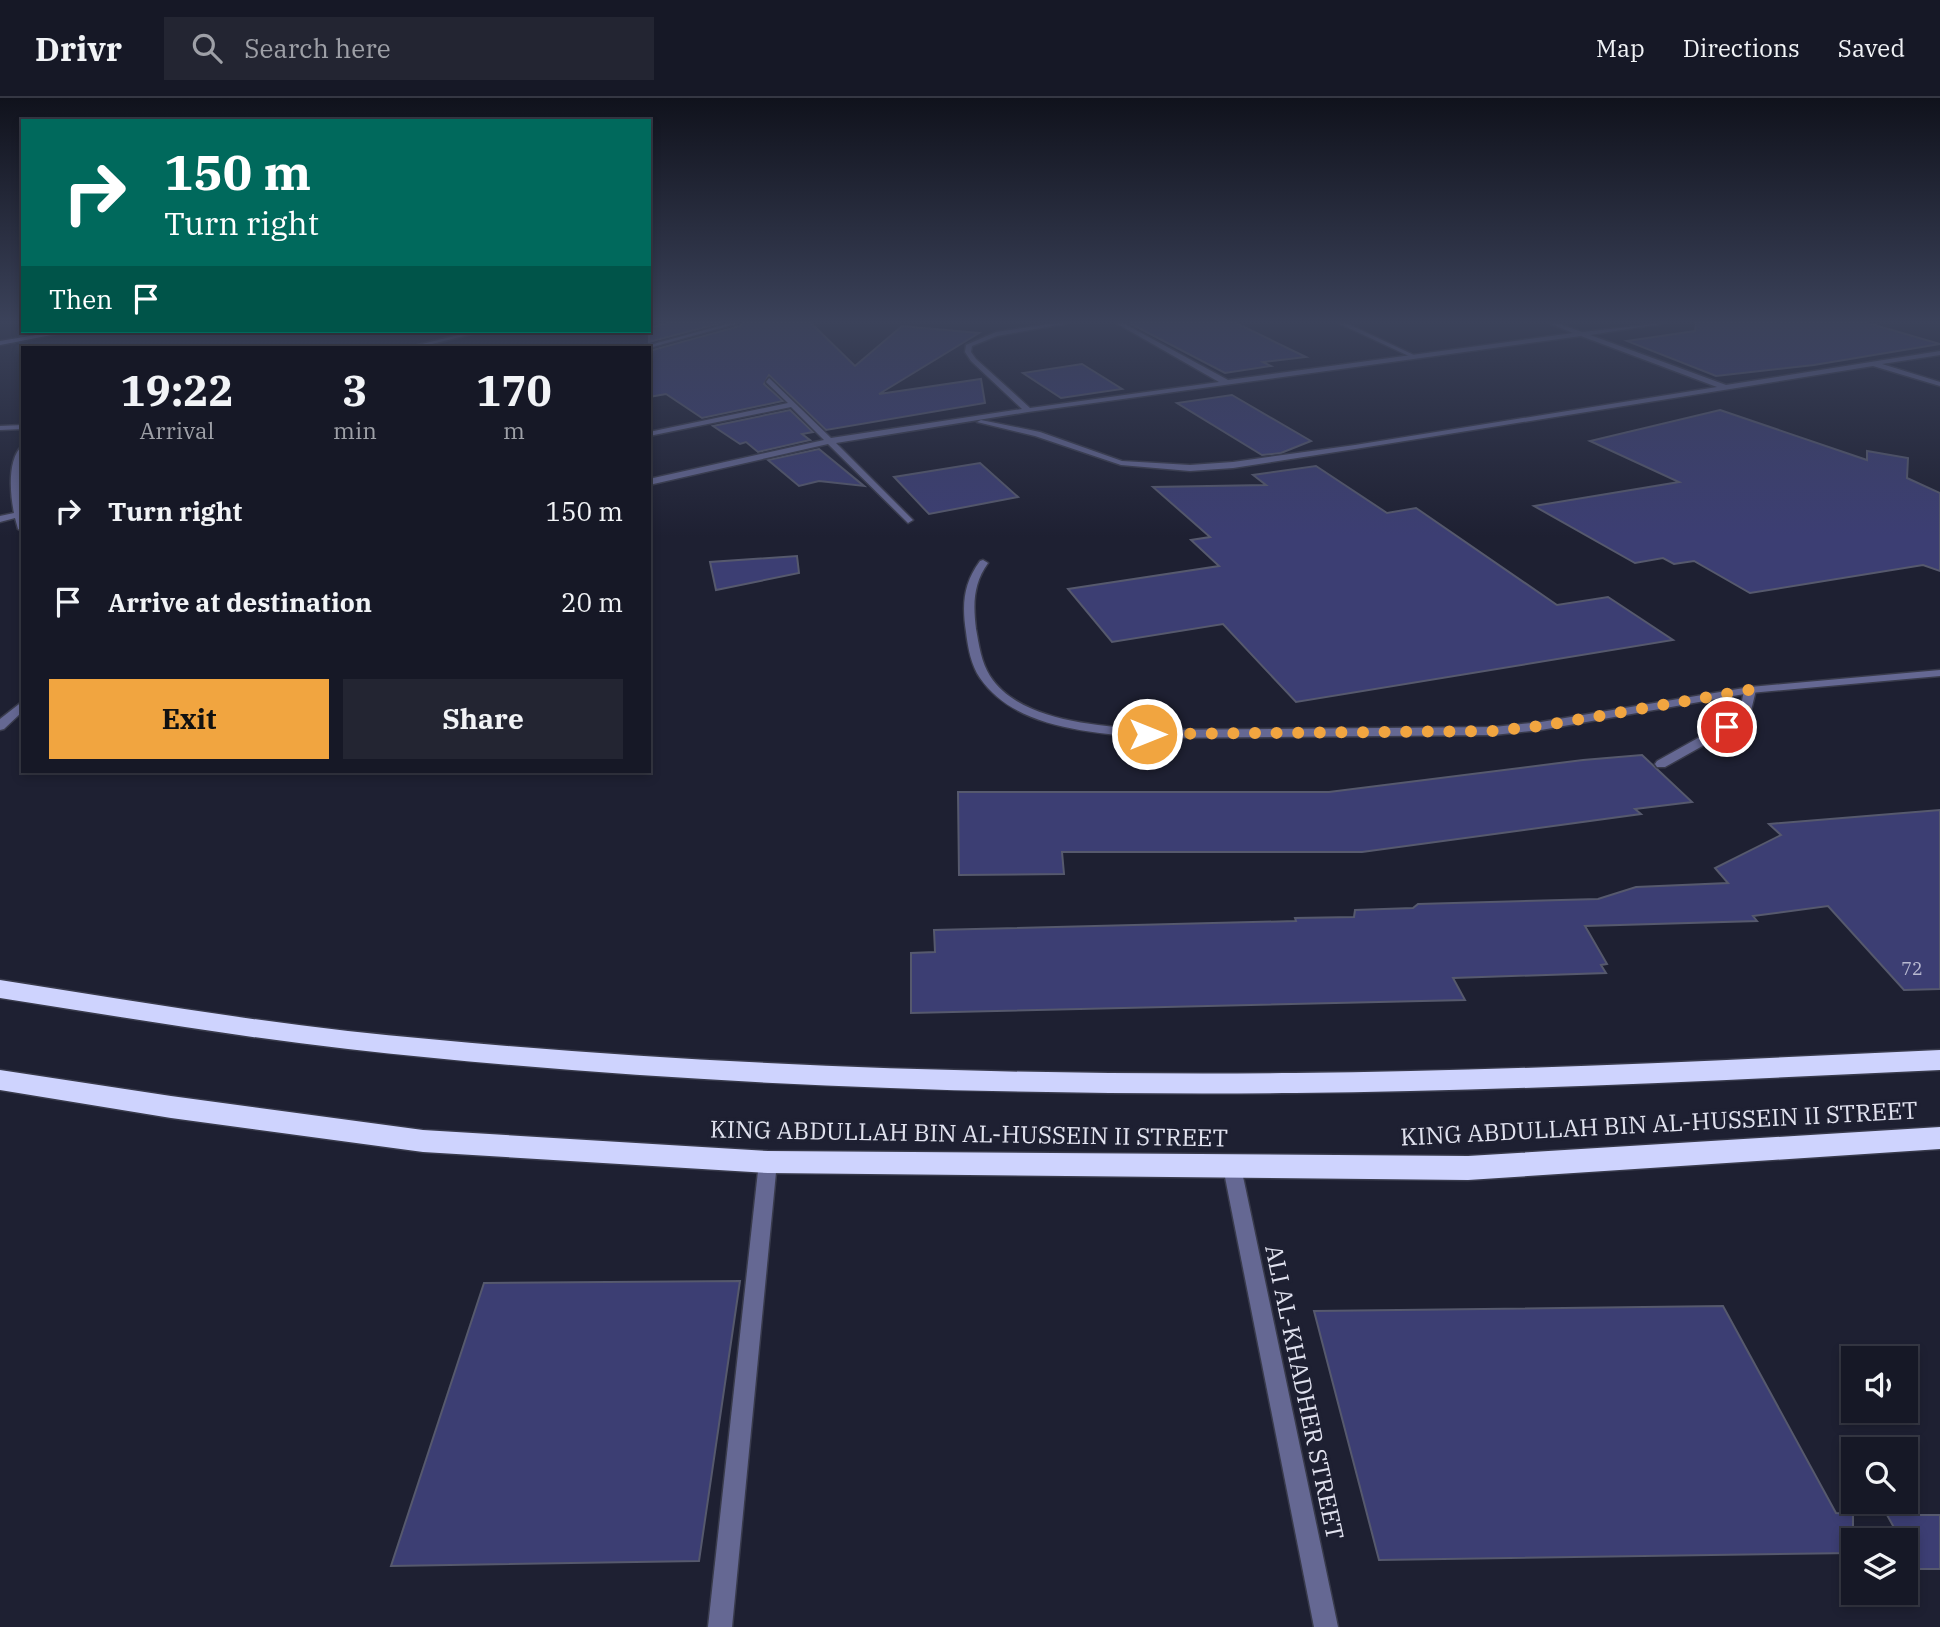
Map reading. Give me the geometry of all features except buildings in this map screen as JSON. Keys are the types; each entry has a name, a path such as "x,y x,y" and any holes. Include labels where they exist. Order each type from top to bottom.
{"highway":[{"path":"0,989 201,1021 392,1045 611,1062 989,1081 1295,1083 1645,1074 1940,1060"},
{"name":"KING ABDULLAH BIN AL-HUSSEIN II STREET","path":"0,1080 171,1107 423,1141 768,1162 1468,1168 1940,1138"}],"street":[{"path":"784,394 908,520"},
{"path":"1011,394 1028,410"},
{"path":"651,482 830,441 1143,394"},
{"path":"970,420 1037,434 1121,463 1190,468 1233,465 1342,449 1685,394"},
{"path":"651,434 794,404"},
{"path":"0,428 21,427"},
{"path":"0,519 20,514 15,484 21,456"},
{"path":"983,563 968,589 975,653 985,677 1002,696 1019,706 1054,719 1105,730 1147,734 1494,731 1541,726 1749,690 1940,673"},
{"path":"1661,764 1745,712 1749,690"},
{"path":"0,726 21,706"},
{"path":"720,1627 768,1162"},
{"name":"ALI AL-KHADHER STREET","path":"1232,1167 1326,1627"}],"route":[{"path":"1147,734 1494,731 1541,726 1749,690 1745,712 1727,727"}]}
